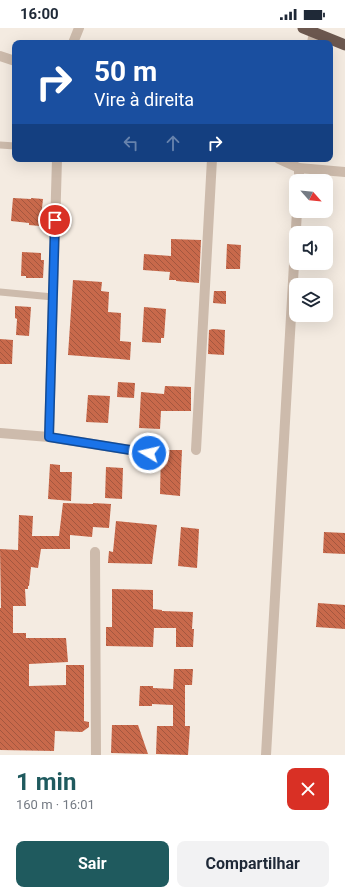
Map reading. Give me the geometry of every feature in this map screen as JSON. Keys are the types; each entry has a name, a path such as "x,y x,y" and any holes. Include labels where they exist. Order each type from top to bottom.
{"highway":[{"path":"303,28 313,38"},
{"path":"333,42 345,45"}],"street":[{"path":"74,40 79,28"},
{"path":"0,56 12,60"},
{"path":"49,437 57,162"},
{"path":"196,450 212,162"},
{"path":"299,174 300,163 345,172"},
{"path":"266,755 297,218"},
{"path":"0,433 49,437 149,453"},
{"path":"95,552 96,755"}],"lane":[{"path":"0,145 12,146"},
{"path":"0,292 53,297"}],"building":[{"path":"13,198 43,199 40,226 11,221"},
{"path":"171,239 201,240 199,283 169,280 170,272 143,270 144,254 171,256"},
{"path":"227,244 241,245 240,269 226,269"},
{"path":"22,252 41,253 41,260 44,260 43,278 26,278 26,276 21,276"},
{"path":"73,280 102,282 101,291 109,292 108,312 121,313 120,341 131,342 130,360 68,355"},
{"path":"214,291 226,291 226,304 213,303"},
{"path":"15,306 31,307 29,336 16,335 17,319 15,318"},
{"path":"144,307 166,309 164,338 161,338 161,343 142,342"},
{"path":"209,330 225,330 224,355 208,354"},
{"path":"0,339 13,340 12,364 0,364"},
{"path":"118,382 135,383 134,398 117,397"},
{"path":"165,386 191,387 191,411 161,411 160,429 139,428 141,392 164,394"},
{"path":"88,395 110,396 108,423 86,422"},
{"path":"161,450 182,450 180,496 160,494"},
{"path":"50,464 60,465 60,472 72,472 71,501 48,499"},
{"path":"106,467 123,468 122,499 105,498"},
{"path":"63,503 111,504 109,528 93,527 92,537 70,535 70,549 41,549 38,568 31,567 29,586 28,589 25,589 26,606 13,606 13,633 26,633 26,638 66,638 68,662 29,664 29,686 66,685 66,665 84,665 84,721 89,722 89,727 82,732 55,731 54,751 0,750 0,549 18,550 19,515 33,516 32,536 59,536"},
{"path":"116,521 157,525 152,564 108,563 109,551 113,552"},
{"path":"181,527 199,529 197,568 178,566"},
{"path":"324,532 345,533 345,554 323,553"},
{"path":"112,589 153,590 153,609 162,611 193,612 193,647 176,647 176,628 154,628 153,647 106,646 106,627 112,627"},
{"path":"318,603 345,605 345,629 316,627"},
{"path":"174,669 193,669 192,685 185,685 185,726 190,726 188,755 156,754 157,726 173,726 173,705 152,704 152,706 139,706 140,686 173,689"},
{"path":"112,725 138,725 148,754 111,753"}],"route":[{"path":"55,220 49,437 149,453"}]}
